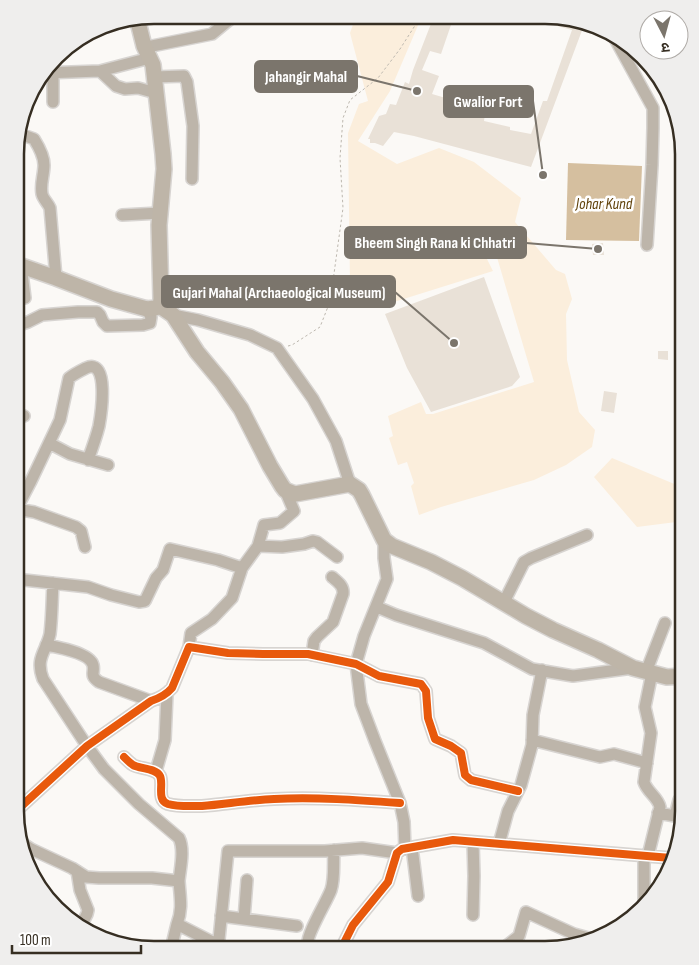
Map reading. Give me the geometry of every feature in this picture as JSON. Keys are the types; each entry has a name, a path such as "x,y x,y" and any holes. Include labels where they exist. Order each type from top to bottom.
{"main road":[{"path":"139,25 153,66 163,162 159,225 162,299 153,308"},
{"path":"24,266 111,299 153,308 173,315 197,352 242,409 270,466 285,490 295,494 350,484 359,490 384,540 392,546 462,578 553,630 644,671 667,677 675,676"}],"street":[{"path":"53,73 100,71 147,52 152,46 212,34 224,24"},
{"path":"620,48 652,108 653,137 647,245"},
{"path":"100,71 116,86 138,88 156,93"},
{"path":"154,77 184,76 187,82 193,126 192,179"},
{"path":"49,78 54,102"},
{"path":"25,135 34,139 43,157 42,193 50,208 56,278"},
{"path":"122,215 160,213"},
{"path":"24,293 25,298"},
{"path":"24,323 42,315 96,312 108,326 143,325 150,323 153,308"},
{"path":"173,315 250,335 277,348 314,399 336,441 350,484"},
{"path":"24,494 60,420 69,378 90,366 99,370 102,392 98,427 88,460"},
{"path":"49,443 70,454 108,466"},
{"path":"24,804 87,746 151,701 167,694 172,688 189,647 191,633 212,619 232,598 242,568 258,546 264,525 280,523 294,511 285,490"},
{"path":"24,510 76,527 81,531 85,547"},
{"path":"504,602 524,562 587,535"},
{"path":"384,540 384,558 388,579 364,636 356,664 361,704 374,741 400,802 404,822 405,850 418,896"},
{"path":"258,546 282,547 313,541 317,542 336,558"},
{"path":"24,580 88,587 139,602 145,601 162,570 170,549 218,560 242,568"},
{"path":"312,655 314,642 334,622 343,594 342,586 332,577"},
{"path":"53,583 50,634 41,656 40,672 87,746 104,769 139,804 179,838 181,842 179,881 181,907 174,941"},
{"path":"376,607 484,644 532,669 573,676 644,671"},
{"path":"644,895 646,856 660,807 644,782 651,733 645,707 644,671 664,623"},
{"path":"46,646 74,651 93,664 92,674 99,682 151,701"},
{"path":"189,647 228,653 312,655 356,664 380,676 421,684 426,691 428,718 435,739 452,746 461,753 465,775 471,780 518,790"},
{"path":"499,844 508,811 521,785 532,745 533,715 542,670"},
{"path":"156,772 165,740 167,694"},
{"path":"532,740 600,757 614,754 647,764"},
{"path":"124,757 132,764 156,772 160,777 161,794 166,804 179,806 228,804 273,799 320,798 400,802"},
{"path":"658,813 675,816"},
{"path":"221,941 221,916 228,851 283,852 362,848 405,850 453,840 666,858"},
{"path":"473,842 473,915"},
{"path":"30,848 86,877 152,878 179,881"},
{"path":"309,941 331,890 334,850"},
{"path":"345,941 353,925 388,882 405,850"},
{"path":"77,871 80,890 88,910 84,920"},
{"path":"244,919 247,880"},
{"path":"513,941 519,936 526,912 572,938"},
{"path":"221,916 297,926"},
{"path":"177,924 208,941"}],"path":[{"path":"277,348 292,345 320,327 331,299 343,208 340,158 343,118 350,100 378,78 416,24"}],"shaded area":[{"path":"353,24 419,24 390,91 358,141 397,164 439,148 474,162 521,198 515,222 556,270 565,274 572,299 566,314 567,360 579,412 595,430 592,447 566,465 534,480 419,515 411,486 414,483 407,462 398,465 389,438 393,436 388,416 421,402 426,414 433,414 534,382 496,254 486,257 493,271 378,307 364,284 350,284 348,133 359,104 368,101 350,33"},
{"path":"612,458 675,484 675,522 637,527 594,477"}],"water":[{"name":"Johar Kund","path":"568,163 642,166 639,241 566,240"}],"building":[{"path":"431,24 451,24 441,54 430,51 422,70 439,76 432,94 462,104 465,93 488,98 482,113 485,114 484,121 510,127 510,130 531,134 543,101 547,101 572,30 551,24 582,29 531,167 394,132 383,146 370,143 370,139 368,139 379,116 386,114 390,104 396,105 405,82 409,84"},
{"path":"603,243 604,255 593,255 592,244"},
{"path":"484,277 520,377 512,386 431,412 407,368 385,314"},
{"path":"658,351 668,351 668,360 658,359"},
{"path":"604,391 617,393 614,413 601,411"}],"cycle path":[{"path":"24,804 87,746 151,701 163,696 170,690 189,647 228,653 308,654 356,664 379,676 421,684 426,691 428,718 435,739 461,753 465,775 471,780 518,791"},
{"path":"124,757 133,765 158,773 161,779 162,799 164,802 172,805 202,806 290,798 400,803"},
{"path":"345,941 353,925 388,882 397,853 402,849 453,840 666,858"}],"place":[{"name":"Jahangir Mahal","path":"417,91"},
{"name":"Gwalior Fort","path":"543,175"},
{"name":"Bheem Singh Rana ki Chhatri","path":"598,249"},
{"name":"Gujari Mahal (Archaeological Museum)","path":"454,343"}]}
